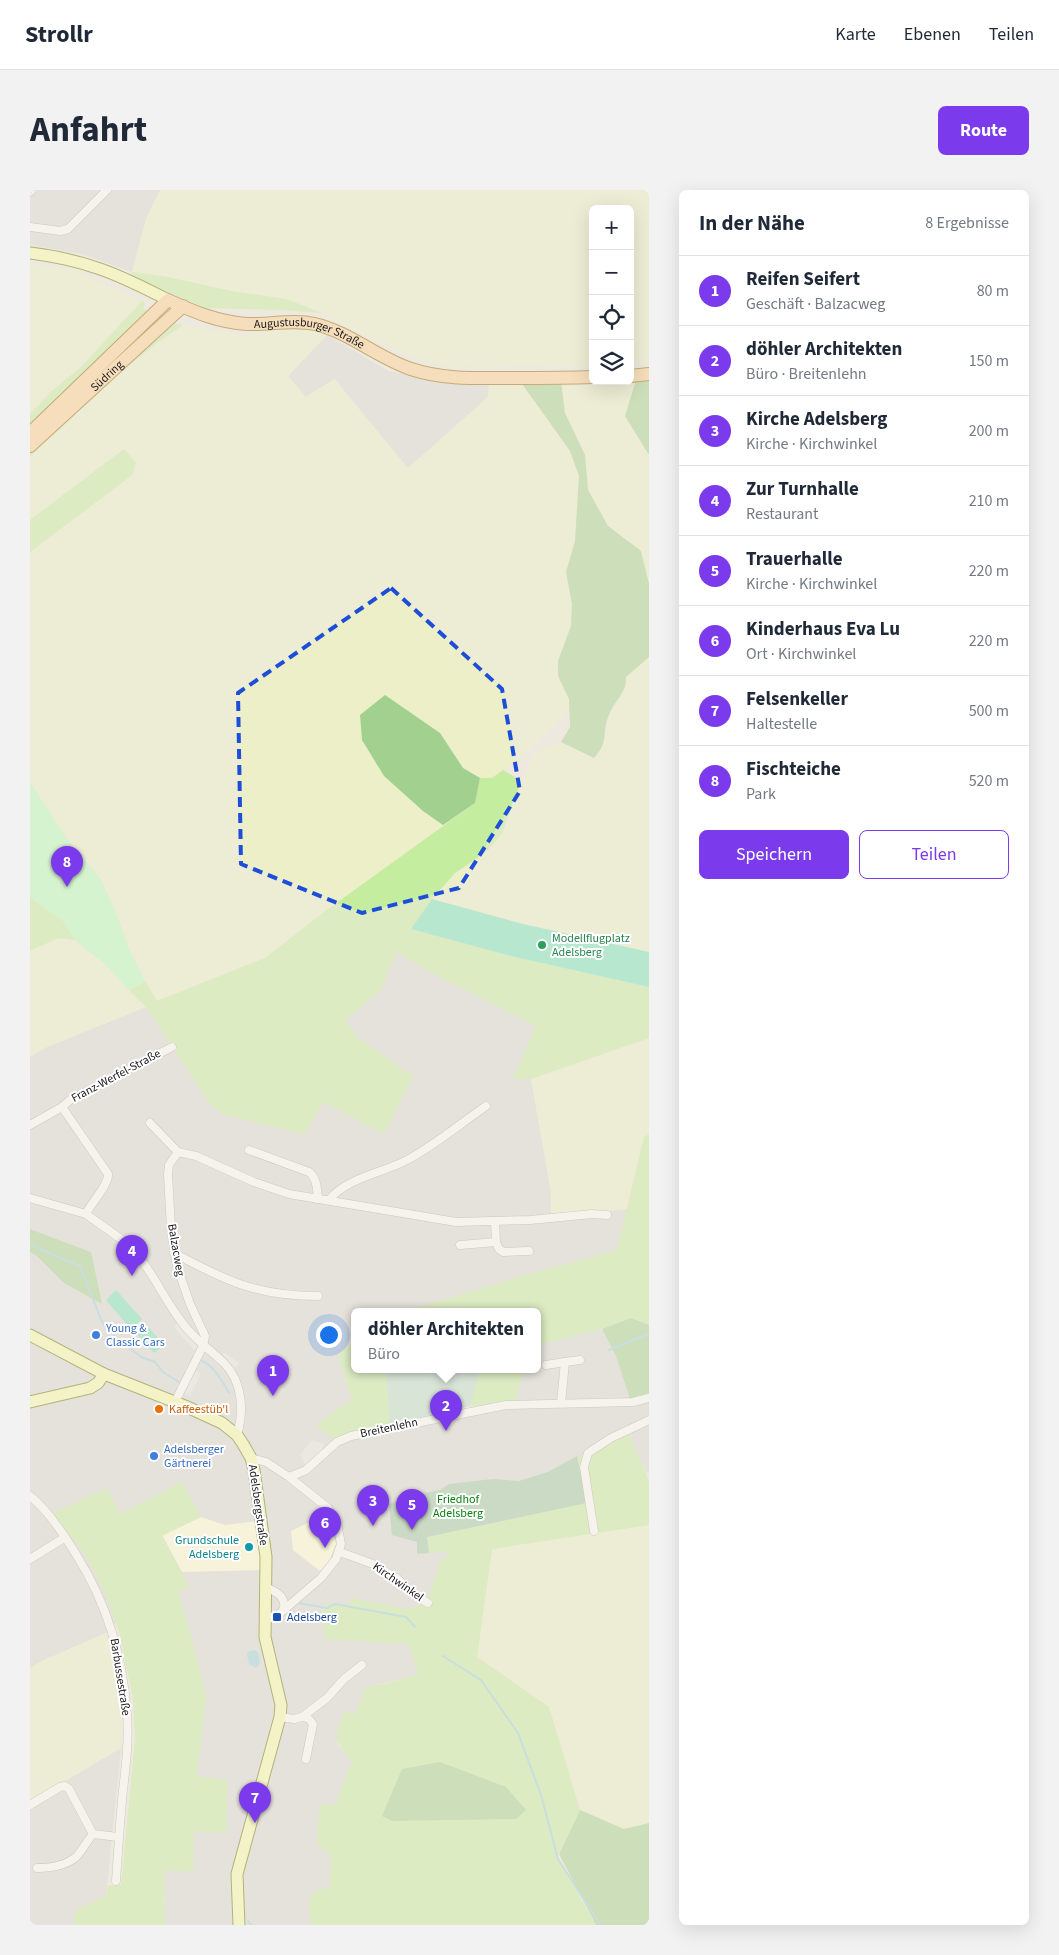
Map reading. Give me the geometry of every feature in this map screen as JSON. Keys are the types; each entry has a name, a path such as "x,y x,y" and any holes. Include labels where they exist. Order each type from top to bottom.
{"main road":[{"name":"Augustusburger Straße","path":"168,300 201,315 226,322 248,324 306,322 318,325 330,329 393,362 430,374 460,378 589,377"},
{"name":"Südring","path":"30,433 168,300"},
{"name":"Südring","path":"30,446 182,306"},
{"path":"634,376 649,374"}],"street":[{"path":"30,226 60,231 68,229 107,190"},
{"name":"Augustusburger Straße","path":"30,254 56,256 98,267 168,300"},
{"name":"Franz-Werfel-Straße","path":"30,1125 62,1107 70,1100 172,1047"},
{"path":"329,1200 333,1195 356,1181 407,1160 443,1138 486,1106"},
{"name":"Franz-Werfel-Straße","path":"62,1107 108,1174 107,1184 97,1195 86,1214"},
{"path":"150,1123 178,1152 196,1156 273,1189 318,1199 456,1222 592,1214 607,1215"},
{"path":"249,1150 309,1172 313,1175 316,1183 318,1199"},
{"name":"Balzacweg","path":"178,1152 169,1165 168,1174 174,1254 185,1291 204,1332 203,1346"},
{"path":"30,1198 86,1214 118,1237 136,1253 165,1294 180,1321 203,1346 226,1365 238,1389 242,1409 237,1435"},
{"path":"495,1221 496,1242 499,1249 503,1252 529,1251"},
{"path":"460,1245 496,1242"},
{"path":"174,1254 220,1278 250,1288 281,1294 318,1296"},
{"name":"Adelsbergstraße","path":"30,1335 104,1374 222,1423 237,1435 251,1458 266,1557 266,1637 281,1705 280,1717 237,1874 239,1925"},
{"path":"175,1402 203,1346"},
{"path":"546,1365 580,1360"},
{"path":"561,1403 564,1362"},
{"path":"30,1402 90,1388 98,1384 104,1374"},
{"name":"Breitenlehn","path":"289,1477 306,1470 337,1442 351,1436 489,1407 526,1403 633,1402 649,1398"},
{"path":"594,1531 584,1467 588,1453 611,1438 649,1420"},
{"path":"251,1458 266,1462 289,1477 331,1512 340,1534 340,1552 321,1578 278,1615 266,1620"},
{"name":"Barbussestraße","path":"30,1496 48,1515 89,1575 112,1628 122,1671 128,1715 128,1746 118,1837 116,1881"},
{"path":"30,1559 64,1538"},
{"name":"Kirchwinkel","path":"340,1552 373,1564 398,1579 413,1594 428,1603"},
{"path":"265,1588 282,1596 285,1602 284,1608"},
{"path":"280,1717 294,1719 302,1717 327,1698 344,1679 362,1665"},
{"path":"302,1717 310,1719 313,1724 306,1759"},
{"path":"30,1806 65,1786 69,1789 93,1834"},
{"path":"93,1834 118,1837"},
{"path":"37,1868 53,1868 65,1864 76,1856 93,1834"}],"highlighted area":[{"path":"391,588 502,689 520,791 459,888 362,913 241,864 238,693"}],"shaded area":[{"path":"30,190 160,190 146,219 132,272 82,254 30,245"},
{"path":"160,190 649,190 649,363 634,365 634,205 589,205 589,366 447,367 411,357 373,340 322,313 286,299 231,291 132,272 146,219"},
{"path":"30,265 73,269 140,301 135,309 80,368 52,391 30,414"},
{"path":"183,325 246,336 265,331 293,328 316,331 327,335 288,376 306,397 334,379 408,468 488,397 489,385 523,385 570,451 579,476 575,541 566,572 572,604 571,626 558,661 558,676 569,698 569,710 524,755 492,778 480,778 463,768 440,733 423,811 443,825 265,958 157,1002 132,956 101,880 67,839 30,782 30,552 53,536 123,449 30,520 30,457 118,374"},
{"path":"327,335 388,371 458,384 489,385 488,397 408,469 335,379 305,397 288,376"},
{"path":"634,380 636,380 625,416 649,455 649,584 641,551 608,526 588,490 585,455 565,413 561,382 589,381 589,385 634,385"},
{"path":"649,657 649,952 523,924 432,899 455,873 486,852 502,834 521,781 535,753 561,742 594,758 602,748 609,714 618,701 626,677"},
{"path":"62,938 75,940 105,964 146,1007 47,1047 30,1057 30,951 52,940"},
{"path":"396,951 436,975 536,1026 513,1079 531,1079 551,1192 551,1217 627,1209 617,1250 416,1308 351,1308 351,1343 338,1356 352,1399 352,1438 518,1407 517,1396 523,1373 541,1373 541,1344 602,1329 616,1356 632,1406 649,1401 649,1472 646,1473 629,1434 586,1503 448,1551 448,1555 425,1606 421,1604 407,1609 351,1598 350,1607 325,1639 409,1644 419,1675 367,1687 355,1714 344,1712 337,1744 352,1761 335,1805 320,1804 331,1856 330,1887 316,1891 308,1900 311,1925 165,1925 164,1870 194,1831 227,1833 197,1776 206,1697 190,1631 178,1592 189,1586 120,1514 53,1514 84,1553 104,1590 116,1621 111,1631 30,1668 30,1252 37,1256 91,1252 30,1229 30,1057 47,1047 146,1007 209,1103 323,1101 384,1134 413,1076 357,1038 345,1020 381,990"},
{"path":"649,1038 649,1134 644,1138 627,1209 551,1218 551,1192 531,1079"},
{"path":"178,1323 198,1347 195,1351 174,1327"},
{"path":"225,1353 239,1363 235,1368 221,1357"},
{"path":"195,1370 201,1373 190,1396 184,1393"},
{"path":"386,1373 479,1373 470,1406 390,1425"},
{"path":"312,1440 324,1444 322,1453 305,1465 300,1455"},
{"path":"326,1514 330,1520 336,1544 329,1561 320,1571 293,1550 291,1531"},
{"path":"201,1517 225,1525 257,1521 261,1570 182,1572 162,1535"},
{"path":"649,1525 649,1823 624,1829 580,1810 549,1707 477,1657 492,1548"},
{"path":"106,1633 116,1671 120,1702 121,1748 30,1802 30,1668"},
{"path":"121,1748 106,1896 76,1910 74,1925 30,1925 30,1802"}],"green space":[{"path":"132,272 168,277 231,291 286,299 322,313 203,308 132,276"},
{"path":"143,300 145,304 143,309 148,311 30,428 30,414 52,391 80,368"},
{"path":"172,323 183,325 118,374 30,457 30,451"},
{"path":"649,377 649,455 625,416 636,380"},
{"path":"561,382 565,413 585,455 588,490 608,526 641,551 649,584 649,657 626,677 624,688 607,721 604,741 594,758 561,742 570,727 569,699 558,676 558,661 571,626 572,604 566,572 575,541 579,476 570,451 523,385"},
{"path":"124,449 136,463 132,475 30,552 30,520"},
{"path":"385,695 440,733 463,768 480,778 475,803 443,825 423,811 384,776 362,740 360,715"},
{"path":"503,770 521,781 502,834 486,852 455,873 432,899 412,929 515,957 649,987 649,1038 531,1079 513,1079 536,1026 436,975 396,952 381,990 345,1020 358,1038 413,1076 384,1134 323,1102 305,1134 224,1115 209,1103 147,1008 129,990 145,981 157,1001 265,958 324,912 475,803 480,778 492,778"},
{"path":"30,782 67,839 101,880 132,956 145,981 129,990 105,964 75,940 63,921 30,897"},
{"path":"30,897 63,921 75,940 58,938 30,951"},
{"name":"Modellflugplatz Adelsberg","path":"432,899 523,924 649,952 649,987 515,957 411,929"},
{"path":"649,1134 649,1325 631,1318 602,1329 541,1344 541,1308 416,1308 617,1250 644,1137"},
{"path":"30,1229 91,1252 102,1304 64,1283 37,1256 30,1252"},
{"path":"116,1290 142,1319 131,1329 106,1300"},
{"path":"631,1318 649,1325 649,1393 630,1399 616,1356 602,1329"},
{"path":"145,1323 164,1345 154,1353 135,1332"},
{"path":"351,1343 351,1373 386,1373 390,1425 335,1440 316,1425 352,1399 338,1356"},
{"path":"479,1373 523,1373 517,1402 470,1406"},
{"path":"629,1434 649,1481 649,1525 492,1549 477,1657 549,1707 580,1810 557,1856 596,1925 311,1925 308,1900 316,1891 330,1887 331,1856 316,1842 320,1804 335,1805 352,1761 341,1748 337,1738 338,1728 344,1712 355,1714 366,1687 389,1683 418,1674 409,1644 325,1639 323,1604 350,1607 351,1598 407,1609 421,1604 425,1606 440,1562 448,1555 447,1551 429,1553 427,1537 585,1503 577,1456"},
{"name":"Friedhof Adelsberg","path":"577,1456 586,1503 427,1537 429,1553 417,1554 417,1542 392,1535 389,1504 415,1495 440,1490 449,1484 493,1479 519,1481 548,1472"},
{"path":"182,1482 201,1517 162,1536 189,1586 178,1592 190,1631 206,1697 197,1776 227,1780 227,1833 194,1831 193,1872 164,1870 165,1925 74,1925 76,1910 106,1896 108,1885 121,1885 135,1739 133,1700 120,1635 104,1590 84,1553 52,1514 107,1488 120,1514"},
{"path":"440,1762 506,1787 526,1810 516,1819 392,1821 382,1816 402,1769"},
{"path":"580,1810 624,1829 649,1823 649,1925 596,1925 559,1854"}],"water":[{"path":"254,1650 258,1652 260,1662 256,1668 249,1664 247,1654 249,1651"}],"waterway":[{"path":"30,1245 80,1266 100,1317 104,1325 114,1333 115,1340 127,1346 141,1357 155,1362 163,1372 179,1382"},
{"path":"609,1350 649,1334"},
{"path":"200,1360 213,1369 229,1393"},
{"path":"298,1603 327,1608 335,1604 406,1617 415,1627"},
{"path":"443,1656 481,1680 518,1733 541,1795 558,1859 600,1925"},
{"path":"248,1921 251,1925"}],"place":[{"name":"Fischteiche","path":"67,887"},
{"name":"Modellflugplatz Adelsberg","path":"542,945"},
{"name":"Zur Turnhalle","path":"132,1276"},
{"name":"Young & Classic Cars","path":"96,1335"},
{"name":"Reifen Seifert","path":"273,1396"},
{"name":"Kaffeestüb'l","path":"159,1409"},
{"name":"döhler Architekten","path":"446,1431"},
{"name":"Adelsberger Gärtnerei","path":"154,1456"},
{"name":"Kirche Adelsberg","path":"373,1526"},
{"name":"Trauerhalle","path":"412,1530"},
{"name":"Grundschule Adelsberg","path":"249,1547"},
{"name":"Kinderhaus Eva Lu","path":"325,1548"},
{"name":"Adelsberg","path":"277,1617"},
{"name":"Felsenkeller","path":"255,1823"}]}
